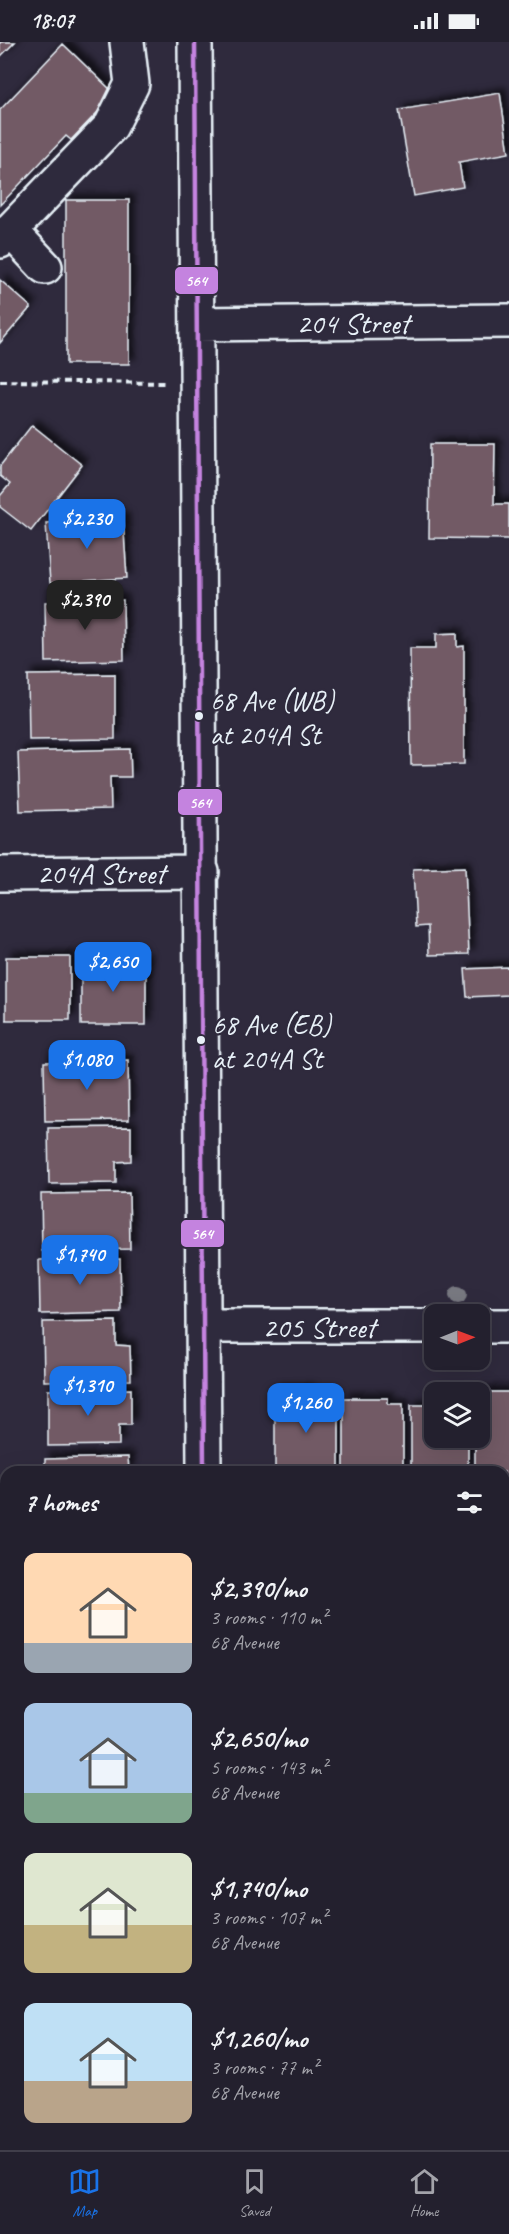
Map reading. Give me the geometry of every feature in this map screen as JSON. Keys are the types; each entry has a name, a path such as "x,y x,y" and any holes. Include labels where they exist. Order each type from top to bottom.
{"street":[{"path":"45,267 5,235 111,126 132,84 127,42"},
{"path":"195,42 204,1466"},
{"name":"204 Street","path":"197,324 509,321"},
{"name":"204A Street","path":"0,874 202,872"},
{"name":"205 Street","path":"203,1326 424,1326"},
{"path":"490,1326 509,1326"}],"path":[{"path":"0,381 197,384"}],"building":[{"path":"0,42 15,42 0,57"},
{"path":"63,44 115,94 71,140 66,136 0,205 0,110"},
{"path":"500,93 509,153 459,162 463,187 414,196 399,110"},
{"path":"66,200 129,200 129,364 66,364"},
{"path":"0,280 31,307 0,343"},
{"path":"32,425 82,465 31,531 0,507 0,496 10,484 0,476 0,466"},
{"path":"430,444 495,444 494,504 509,504 509,539 429,538"},
{"path":"123,518 127,578 50,583 46,523"},
{"path":"123,600 124,660 46,662 45,602"},
{"path":"457,633 457,647 464,646 464,764 411,765 410,648 436,648 436,634"},
{"path":"115,674 115,739 29,740 28,675"},
{"path":"130,749 131,777 110,777 111,809 20,811 18,752"},
{"path":"465,867 469,954 429,955 428,926 416,927 413,869"},
{"path":"6,957 70,957 70,1020 6,1020"},
{"path":"81,960 146,960 146,1025 81,1025"},
{"path":"509,967 509,995 467,997 465,969"},
{"path":"128,1060 129,1120 45,1121 44,1062"},
{"path":"131,1127 131,1161 116,1162 116,1183 49,1184 48,1128"},
{"path":"129,1193 130,1249 42,1251 41,1194"},
{"path":"120,1259 121,1312 40,1314 39,1260"},
{"path":"116,1321 116,1345 130,1346 131,1380 44,1381 43,1322"},
{"path":"131,1389 131,1425 119,1425 119,1445 48,1446 48,1390"},
{"path":"275,1390 309,1390 309,1404 339,1404 339,1466 275,1466"},
{"path":"490,1392 509,1392 509,1466 475,1466 475,1448 490,1448"},
{"path":"344,1398 388,1398 388,1404 403,1404 403,1466 344,1466"},
{"path":"411,1405 424,1405 424,1448 468,1448 468,1466 411,1466"},
{"path":"128,1457 129,1466 45,1466 45,1459"}],"transit line":[{"name":"564","path":"195,42 204,1466"}],"place":[{"name":"68 Ave (WB) at 204A St","path":"199,716"},
{"name":"68 Ave (EB) at 204A St","path":"201,1040"}]}
